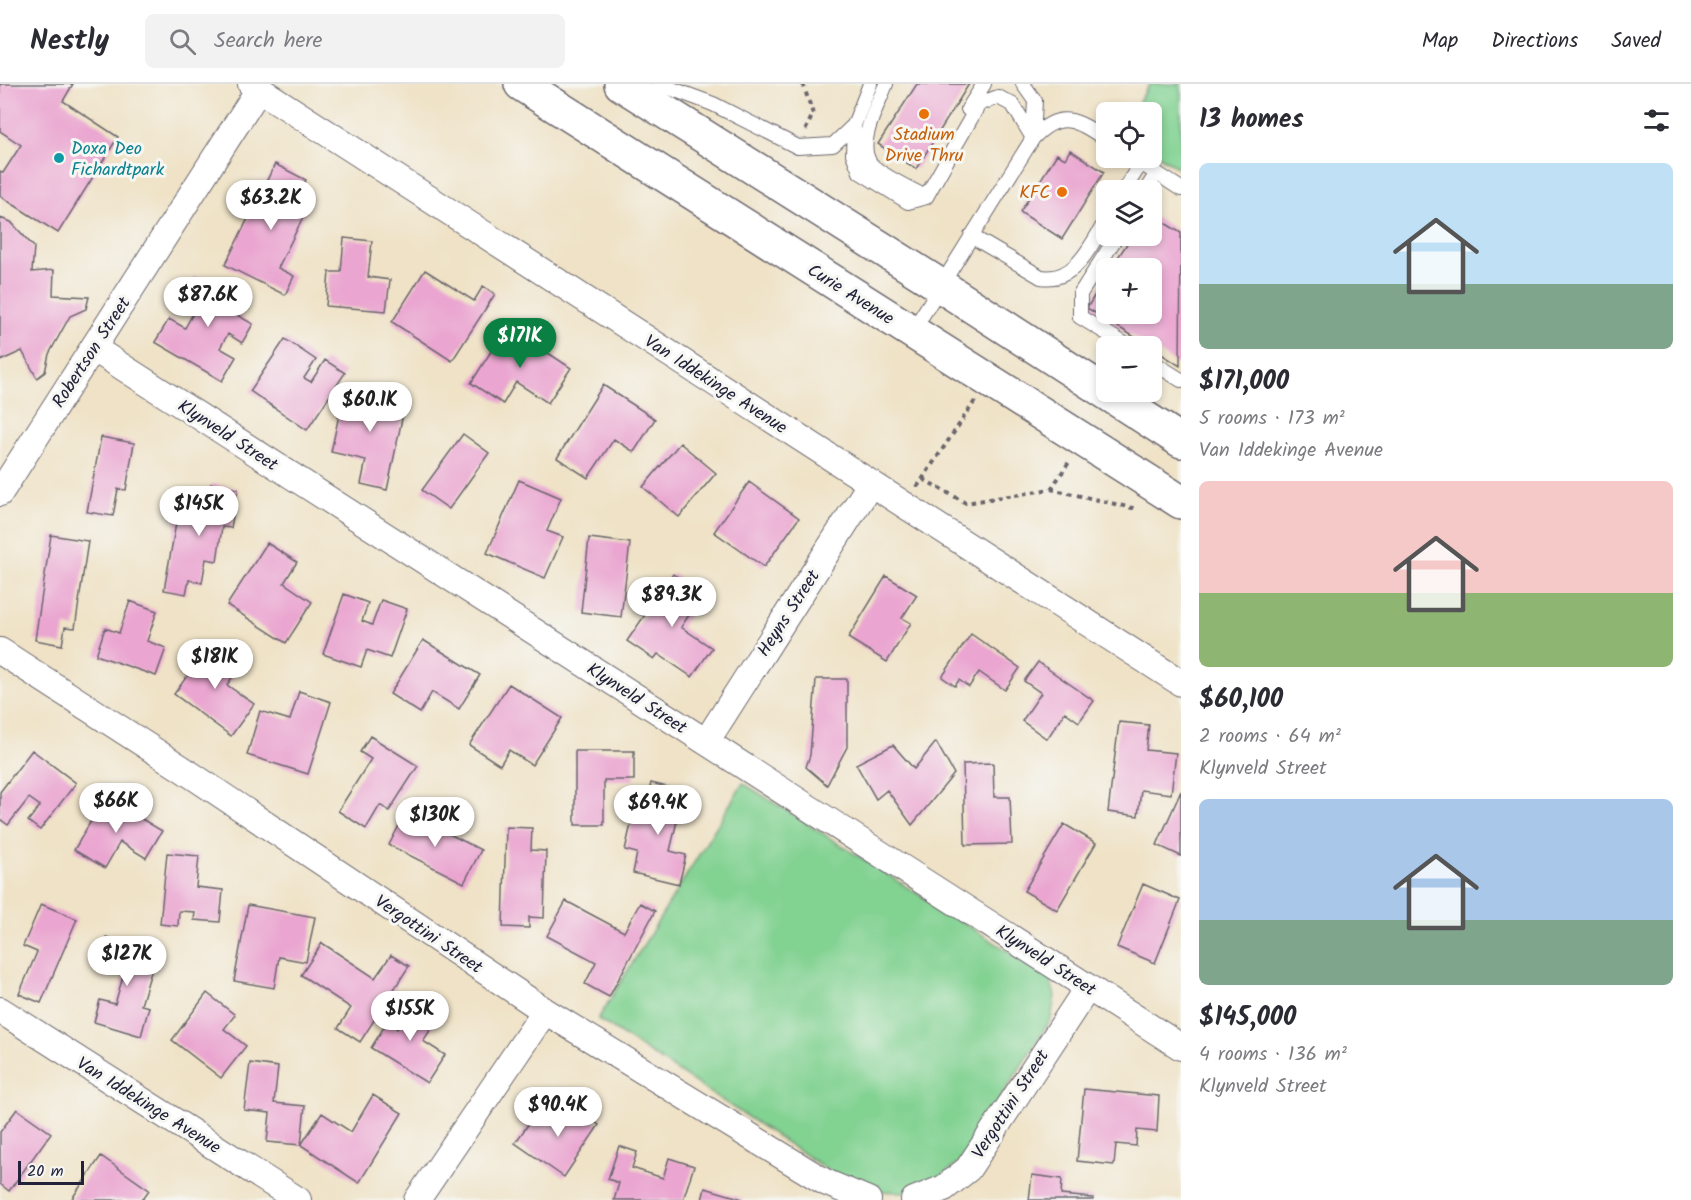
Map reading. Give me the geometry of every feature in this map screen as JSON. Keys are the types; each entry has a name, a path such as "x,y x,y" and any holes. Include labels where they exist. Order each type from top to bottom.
{"main road":[{"name":"Curie Avenue","path":"521,84 1181,502"},
{"path":"621,84 1181,441"}],"street":[{"name":"Robertson Street","path":"0,493 7,466 93,348 255,87"},
{"name":"Van Iddekinge Avenue","path":"255,87 1181,683"},
{"name":"Klynveld Street","path":"93,348 1181,1047"},
{"name":"Heyns Street","path":"706,742 871,483"},
{"name":"Vergottini Street","path":"0,651 184,770 544,1011 825,1182 868,1200"},
{"name":"Vergottini Street","path":"914,1200 944,1188 968,1168 1088,987"},
{"name":"Van Iddekinge Avenue","path":"0,1010 298,1200"},
{"path":"417,1200 544,1011"}],"lane":[{"path":"659,84 714,104 798,147 833,145 855,125"},
{"path":"870,84 855,125 853,154 860,172 908,202 926,196 989,84"},
{"path":"886,84 867,132 864,148 870,164 901,185 926,196"},
{"path":"926,196 930,171 984,84"},
{"path":"1023,84 1035,101 1033,138"},
{"path":"979,104 998,97 1013,105 1033,138"},
{"path":"912,332 1033,138 1054,122 1064,120 1074,121 1096,134"},
{"path":"1149,168 1181,189"},
{"path":"1152,180 1157,173"},
{"path":"971,236 1041,278 1054,278 1076,266 1096,237"},
{"path":"1111,246 1080,294 1080,317 1111,336"},
{"path":"1162,368 1181,380"}],"path":[{"path":"923,479 966,503 1052,489 1132,508 1142,507"}],"green space":[{"path":"1150,84 1181,84 1181,170 1162,158 1162,102 1138,102"},
{"path":"743,783 1049,977 1055,995 1051,1019 960,1162 936,1180 906,1192 868,1191 831,1172 598,1019"}],"building":[{"name":"Doxa Deo Fichardtpark","path":"0,84 73,84 63,101 118,137 58,233 0,196 0,171 3,173 21,145 0,131"},
{"name":"Stadium Drive Thru","path":"917,84 969,84 916,169 878,144"},
{"name":"KFC","path":"1070,150 1104,172 1099,180 1096,180 1096,185 1062,239 1020,212 1057,154 1065,159"},
{"path":"275,164 306,180 299,193 312,199 278,268 294,276 285,295 225,265"},
{"path":"0,218 11,222 34,247 32,272 54,270 53,295 89,297 86,309 70,316 49,354 45,372 37,378 22,351 0,361"},
{"path":"1162,221 1181,233 1180,366 1162,354 1162,336 1133,336 1113,324 1162,324 1162,258 1118,258 1125,246 1162,246"},
{"path":"344,238 372,241 368,277 390,280 386,311 326,306 329,272 341,272"},
{"path":"425,270 474,301 483,286 495,294 452,361 392,322"},
{"path":"196,277 221,292 228,279 248,291 235,314 253,324 242,343 228,334 220,348 236,357 222,381 155,342 169,319 185,328 196,308 183,300"},
{"path":"1096,293 1096,314 1087,308"},
{"path":"507,326 571,368 548,403 516,382 503,404 471,383"},
{"path":"285,339 316,360 304,378 311,382 325,360 345,373 307,430 250,391"},
{"path":"603,385 655,419 634,452 614,439 588,478 557,458"},
{"path":"345,387 406,400 387,490 361,484 366,460 331,452"},
{"path":"463,434 489,453 449,509 422,490"},
{"path":"101,437 134,443 126,490 118,489 113,516 87,512"},
{"path":"680,443 716,473 679,517 643,487"},
{"path":"519,480 561,498 547,531 563,537 545,578 487,553"},
{"path":"749,482 799,518 764,567 714,532"},
{"path":"211,484 238,489 231,528 222,527 217,561 206,559 202,583 189,580 186,594 164,590 180,501 207,506"},
{"path":"51,535 88,541 75,628 65,627 62,645 35,640"},
{"path":"589,538 630,543 621,617 581,612"},
{"path":"267,543 297,562 284,583 312,602 286,643 227,605"},
{"path":"673,574 703,594 681,627 712,648 692,677 658,654 654,659 627,641"},
{"path":"886,576 917,595 902,618 911,623 887,662 848,638"},
{"path":"344,594 368,603 362,621 372,625 381,600 407,609 390,658 367,650 361,667 323,654"},
{"path":"130,601 157,611 147,641 166,648 156,676 96,655 105,628 119,633"},
{"path":"971,634 1020,668 1005,690 979,672 969,687 959,680 955,686 942,677"},
{"path":"423,640 480,675 459,709 432,692 420,713 390,694"},
{"path":"212,642 241,664 227,685 254,704 231,736 174,694"},
{"path":"1038,662 1094,701 1079,722 1065,712 1047,739 1022,721 1041,693 1024,681"},
{"path":"816,679 847,679 847,747 827,785 806,767 810,755"},
{"path":"509,684 562,718 532,765 509,750 500,765 469,745"},
{"path":"299,691 331,702 308,774 247,755 260,711 290,720"},
{"path":"1119,722 1149,725 1146,750 1176,753 1171,794 1141,790 1138,816 1108,812"},
{"path":"370,736 418,766 389,811 380,805 366,829 338,811 371,759 360,752"},
{"path":"936,742 954,774 912,825 887,790 876,799 856,764 893,745 914,769"},
{"path":"32,750 76,783 40,830 28,821 40,806 29,798 8,825 0,819 0,792"},
{"path":"575,751 634,751 634,780 604,780 604,825 575,825"},
{"path":"993,763 994,797 1010,797 1012,844 965,845 963,764"},
{"path":"651,783 684,791 670,851 686,855 679,884 633,873 637,853 625,850 632,820 642,822"},
{"path":"1181,791 1181,856 1157,845"},
{"path":"105,797 162,831 146,858 120,842 105,868 74,850"},
{"path":"406,812 481,850 464,883 389,845"},
{"path":"1064,824 1096,843 1057,910 1024,891"},
{"path":"506,827 532,828 531,850 546,851 544,918 529,917 529,928 503,927"},
{"path":"167,853 199,856 196,887 223,890 220,922 194,920 195,912 179,911 178,926 160,924"},
{"path":"1143,884 1180,900 1155,963 1117,947"},
{"path":"566,901 624,932 640,903 655,911 609,997 585,984 596,962 547,936"},
{"path":"41,904 77,919 41,1003 19,994 37,952 23,946"},
{"path":"248,905 315,917 306,962 279,957 274,988 234,981"},
{"path":"106,937 157,952 141,1005 149,1007 141,1036 94,1022 100,1000 115,1004 126,966 99,959"},
{"path":"322,943 375,978 391,955 409,966 360,1042 338,1028 351,1008 301,975"},
{"path":"207,993 235,1015 224,1029 246,1046 221,1078 172,1040"},
{"path":"400,997 437,1020 423,1041 445,1055 427,1083 371,1048 387,1022 397,1029 406,1015 394,1007"},
{"path":"250,1063 278,1067 274,1103 305,1106 301,1145 267,1142 270,1113 244,1110"},
{"path":"1084,1089 1159,1096 1157,1132 1137,1130 1136,1146 1116,1144 1114,1165 1077,1161"},
{"path":"373,1095 402,1113 359,1183 301,1145 322,1113 351,1132"},
{"path":"563,1101 599,1125 564,1177 515,1143 534,1116 547,1125"},
{"path":"17,1109 51,1133 9,1191 0,1184 0,1132"},
{"path":"619,1146 637,1152 632,1168 663,1178 669,1158 694,1166 683,1200 614,1200 619,1183 608,1179"},
{"path":"101,1156 149,1190 142,1200 71,1200"},
{"path":"1032,1175 1062,1179 1061,1195 1093,1198 1093,1200 1029,1200"},
{"path":"705,1188 743,1199 743,1200 702,1200"}],"place":[{"name":"Stadium Drive Thru","path":"924,114"},
{"name":"Doxa Deo Fichardtpark","path":"59,158"},
{"name":"KFC","path":"1062,192"}]}
